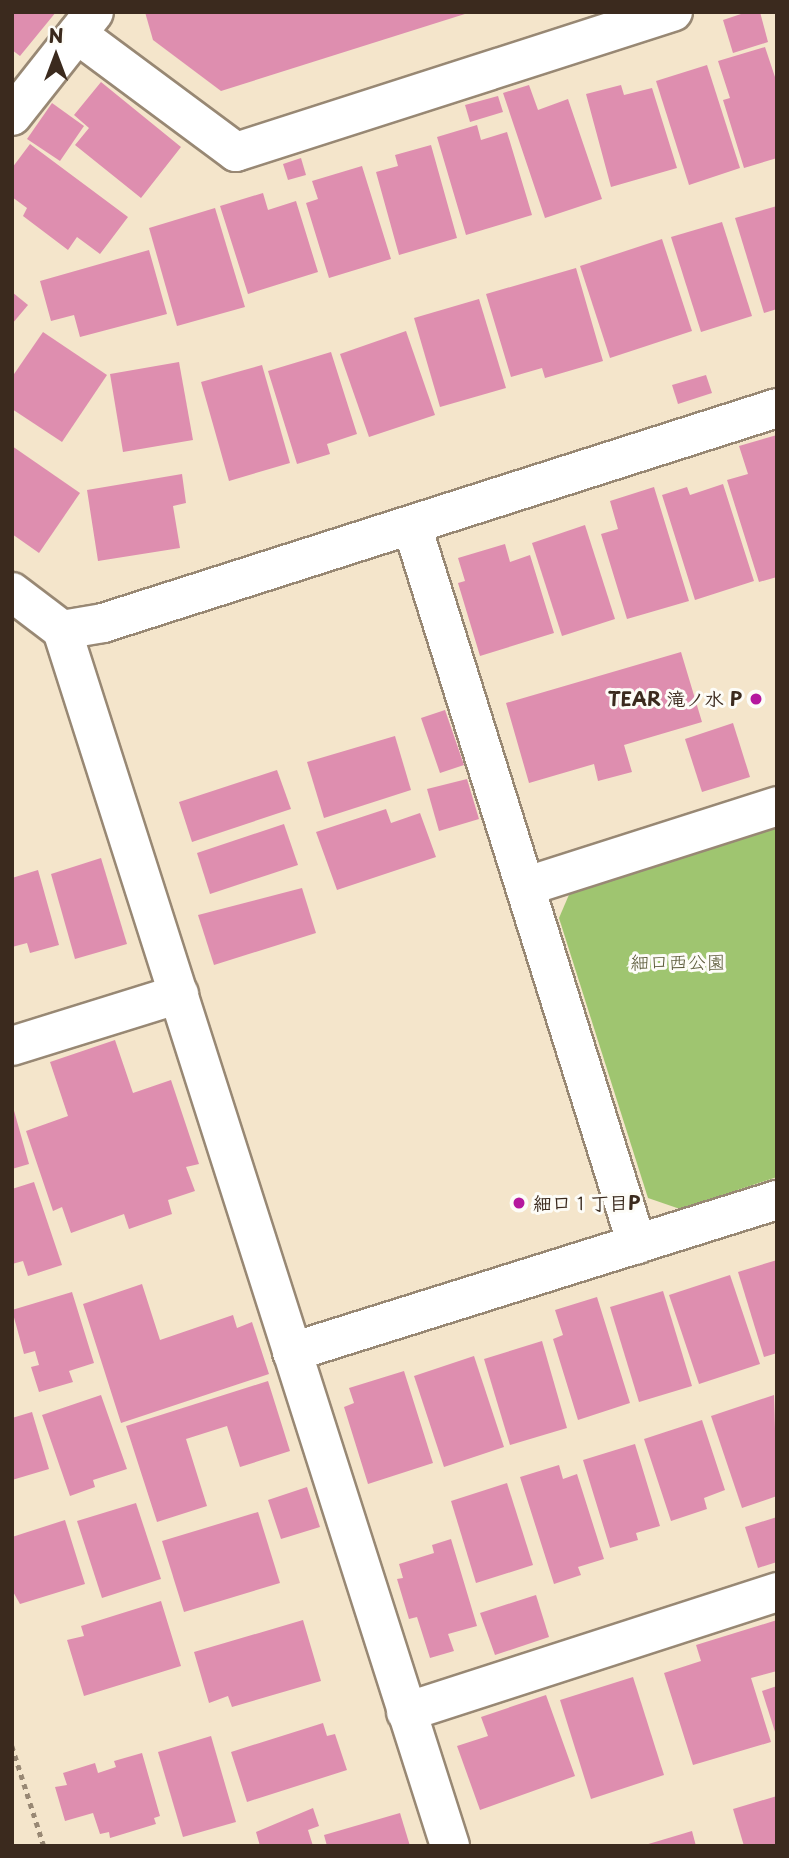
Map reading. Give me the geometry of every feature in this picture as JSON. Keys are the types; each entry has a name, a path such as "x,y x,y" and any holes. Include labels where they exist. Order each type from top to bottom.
{"street":[{"path":"12,116 85,23 236,152 674,12"},
{"path":"62,630 103,623 777,408"},
{"path":"412,526 527,886 637,1245"},
{"path":"12,592 62,630 450,1846"},
{"path":"527,886 777,806"},
{"path":"12,1046 179,994"},
{"path":"292,1352 777,1200"},
{"path":"406,1712 777,1592"}],"path":[{"path":"12,1746 44,1846"}],"green space":[{"name":"細口西公園","path":"777,823 777,1177 680,1209 648,1198 559,918 571,890"}],"building":[{"path":"12,12 56,12 20,56 12,50"},
{"path":"145,12 468,13 221,91 153,40"},
{"path":"747,12 760,12 768,42 733,53 723,20"},
{"path":"765,47 777,83 777,158 744,168 723,100 730,98 718,61"},
{"path":"707,65 740,168 689,185 656,81"},
{"path":"101,82 181,147 141,198 75,145 89,128 74,115"},
{"path":"529,85 538,110 568,99 602,199 545,218 503,93"},
{"path":"621,85 624,95 652,88 677,168 611,187 586,94"},
{"path":"498,96 503,112 470,122 465,105"},
{"path":"52,103 84,126 60,161 27,139"},
{"path":"477,125 481,140 507,132 532,215 466,235 437,137"},
{"path":"30,144 128,217 100,254 77,237 68,250 23,216 27,208 12,197 12,168"},
{"path":"431,145 457,238 399,255 376,172 398,166 395,155"},
{"path":"301,158 306,175 288,180 283,164"},
{"path":"362,166 391,259 329,278 306,203 318,199 312,181"},
{"path":"263,193 268,210 296,201 318,272 248,294 220,206"},
{"path":"777,206 777,309 764,313 735,218"},
{"path":"215,208 245,307 177,326 149,228"},
{"path":"722,222 752,316 701,332 671,237"},
{"path":"662,239 692,331 610,358 580,266"},
{"path":"149,250 167,314 80,337 74,315 51,321 40,281"},
{"path":"576,268 603,361 545,378 542,368 511,377 486,294"},
{"path":"12,292 28,305 12,324"},
{"path":"479,299 506,388 440,407 414,318"},
{"path":"406,331 435,415 369,437 340,354"},
{"path":"43,332 107,375 62,442 12,409 12,377"},
{"path":"331,352 357,434 327,444 330,454 297,464 268,371"},
{"path":"179,362 193,440 123,452 110,374"},
{"path":"262,365 290,463 229,481 201,382"},
{"path":"706,375 712,393 678,404 672,385"},
{"path":"777,435 777,577 759,582 727,480 748,474 739,446"},
{"path":"12,446 80,493 39,553 12,534"},
{"path":"182,474 186,503 173,506 180,548 98,561 87,490"},
{"path":"723,484 754,581 695,600 662,495 687,487 690,495"},
{"path":"654,487 689,601 627,619 601,534 618,529 610,501"},
{"path":"585,525 615,619 562,636 532,543"},
{"path":"505,544 510,562 530,555 554,633 480,656 458,583 465,581 458,558"},
{"path":"681,652 702,722 624,745 632,772 598,781 594,764 529,783 506,703"},
{"path":"445,710 464,765 440,773 421,718"},
{"path":"733,723 750,777 702,792 685,739"},
{"path":"395,736 411,790 324,818 307,762"},
{"path":"277,770 291,809 192,842 179,802"},
{"path":"467,779 479,819 439,831 427,789"},
{"path":"386,809 391,823 420,813 436,857 337,890 316,832"},
{"path":"284,824 298,865 210,894 197,853"},
{"path":"101,858 127,944 75,959 51,874"},
{"path":"38,870 59,945 30,953 27,943 12,947 12,878"},
{"path":"302,888 316,933 214,965 198,915"},
{"path":"115,1040 133,1093 171,1080 199,1164 186,1167 195,1191 168,1200 172,1214 129,1229 124,1214 71,1233 62,1207 53,1211 26,1131 68,1116 50,1062"},
{"path":"12,1108 29,1164 12,1169"},
{"path":"34,1182 62,1265 28,1276 23,1261 12,1264 12,1189"},
{"path":"777,1260 777,1353 764,1357 738,1272"},
{"path":"730,1275 760,1364 699,1384 669,1295"},
{"path":"142,1284 160,1340 233,1315 237,1328 252,1322 269,1374 121,1423 83,1304"},
{"path":"663,1291 692,1386 639,1402 610,1307"},
{"path":"72,1292 94,1363 69,1371 73,1382 39,1392 31,1367 39,1365 35,1351 24,1354 12,1310"},
{"path":"597,1297 630,1403 578,1420 553,1339 563,1335 555,1310"},
{"path":"542,1341 567,1428 510,1445 484,1359"},
{"path":"474,1356 504,1447 444,1467 414,1376"},
{"path":"404,1371 433,1463 368,1484 344,1407 354,1403 349,1388"},
{"path":"268,1381 290,1451 240,1467 227,1426 186,1439 207,1506 157,1522 126,1426"},
{"path":"101,1395 127,1469 93,1480 95,1487 70,1496 42,1415"},
{"path":"774,1395 777,1496 742,1508 711,1416"},
{"path":"32,1412 49,1469 12,1480 12,1418"},
{"path":"702,1420 725,1490 704,1498 707,1509 671,1521 644,1439"},
{"path":"635,1444 660,1526 636,1533 638,1540 610,1548 583,1460"},
{"path":"559,1465 563,1479 577,1474 604,1559 578,1567 581,1575 554,1584 520,1477"},
{"path":"507,1483 533,1565 476,1583 451,1501"},
{"path":"307,1487 320,1527 281,1539 268,1500"},
{"path":"136,1503 161,1579 102,1598 77,1521"},
{"path":"258,1512 280,1583 184,1612 162,1541"},
{"path":"777,1517 777,1562 758,1568 745,1527"},
{"path":"65,1520 85,1584 20,1604 12,1590 12,1537"},
{"path":"451,1539 477,1626 448,1634 454,1651 430,1658 417,1617 409,1619 397,1579 403,1578 399,1564 434,1553 432,1545"},
{"path":"536,1595 549,1637 495,1655 480,1613"},
{"path":"161,1601 181,1666 84,1696 67,1640 84,1636 81,1626"},
{"path":"303,1620 321,1681 232,1707 228,1696 209,1703 194,1652"},
{"path":"777,1620 777,1671 751,1678 771,1742 693,1765 664,1673 701,1661 696,1645"},
{"path":"633,1677 664,1775 591,1799 560,1700"},
{"path":"777,1686 777,1735 776,1735 762,1691"},
{"path":"546,1695 575,1776 480,1810 457,1746 488,1736 481,1717"},
{"path":"323,1723 327,1736 335,1734 347,1770 247,1802 231,1752"},
{"path":"211,1736 236,1822 183,1837 158,1752"},
{"path":"142,1753 160,1816 154,1818 156,1824 110,1838 109,1832 100,1834 93,1813 65,1821 55,1787 67,1785 63,1773 95,1763 98,1773 116,1767 114,1761"},
{"path":"777,1796 777,1846 744,1846 733,1809"},
{"path":"313,1808 319,1826 308,1830 313,1846 260,1846 256,1832"},
{"path":"400,1813 410,1846 327,1846 324,1835"},
{"path":"692,1831 696,1846 645,1846 645,1845"}],"place":[{"name":"TEAR 滝ノ水 P","path":"756,699"},
{"name":"細口１丁目P","path":"519,1203"}]}
